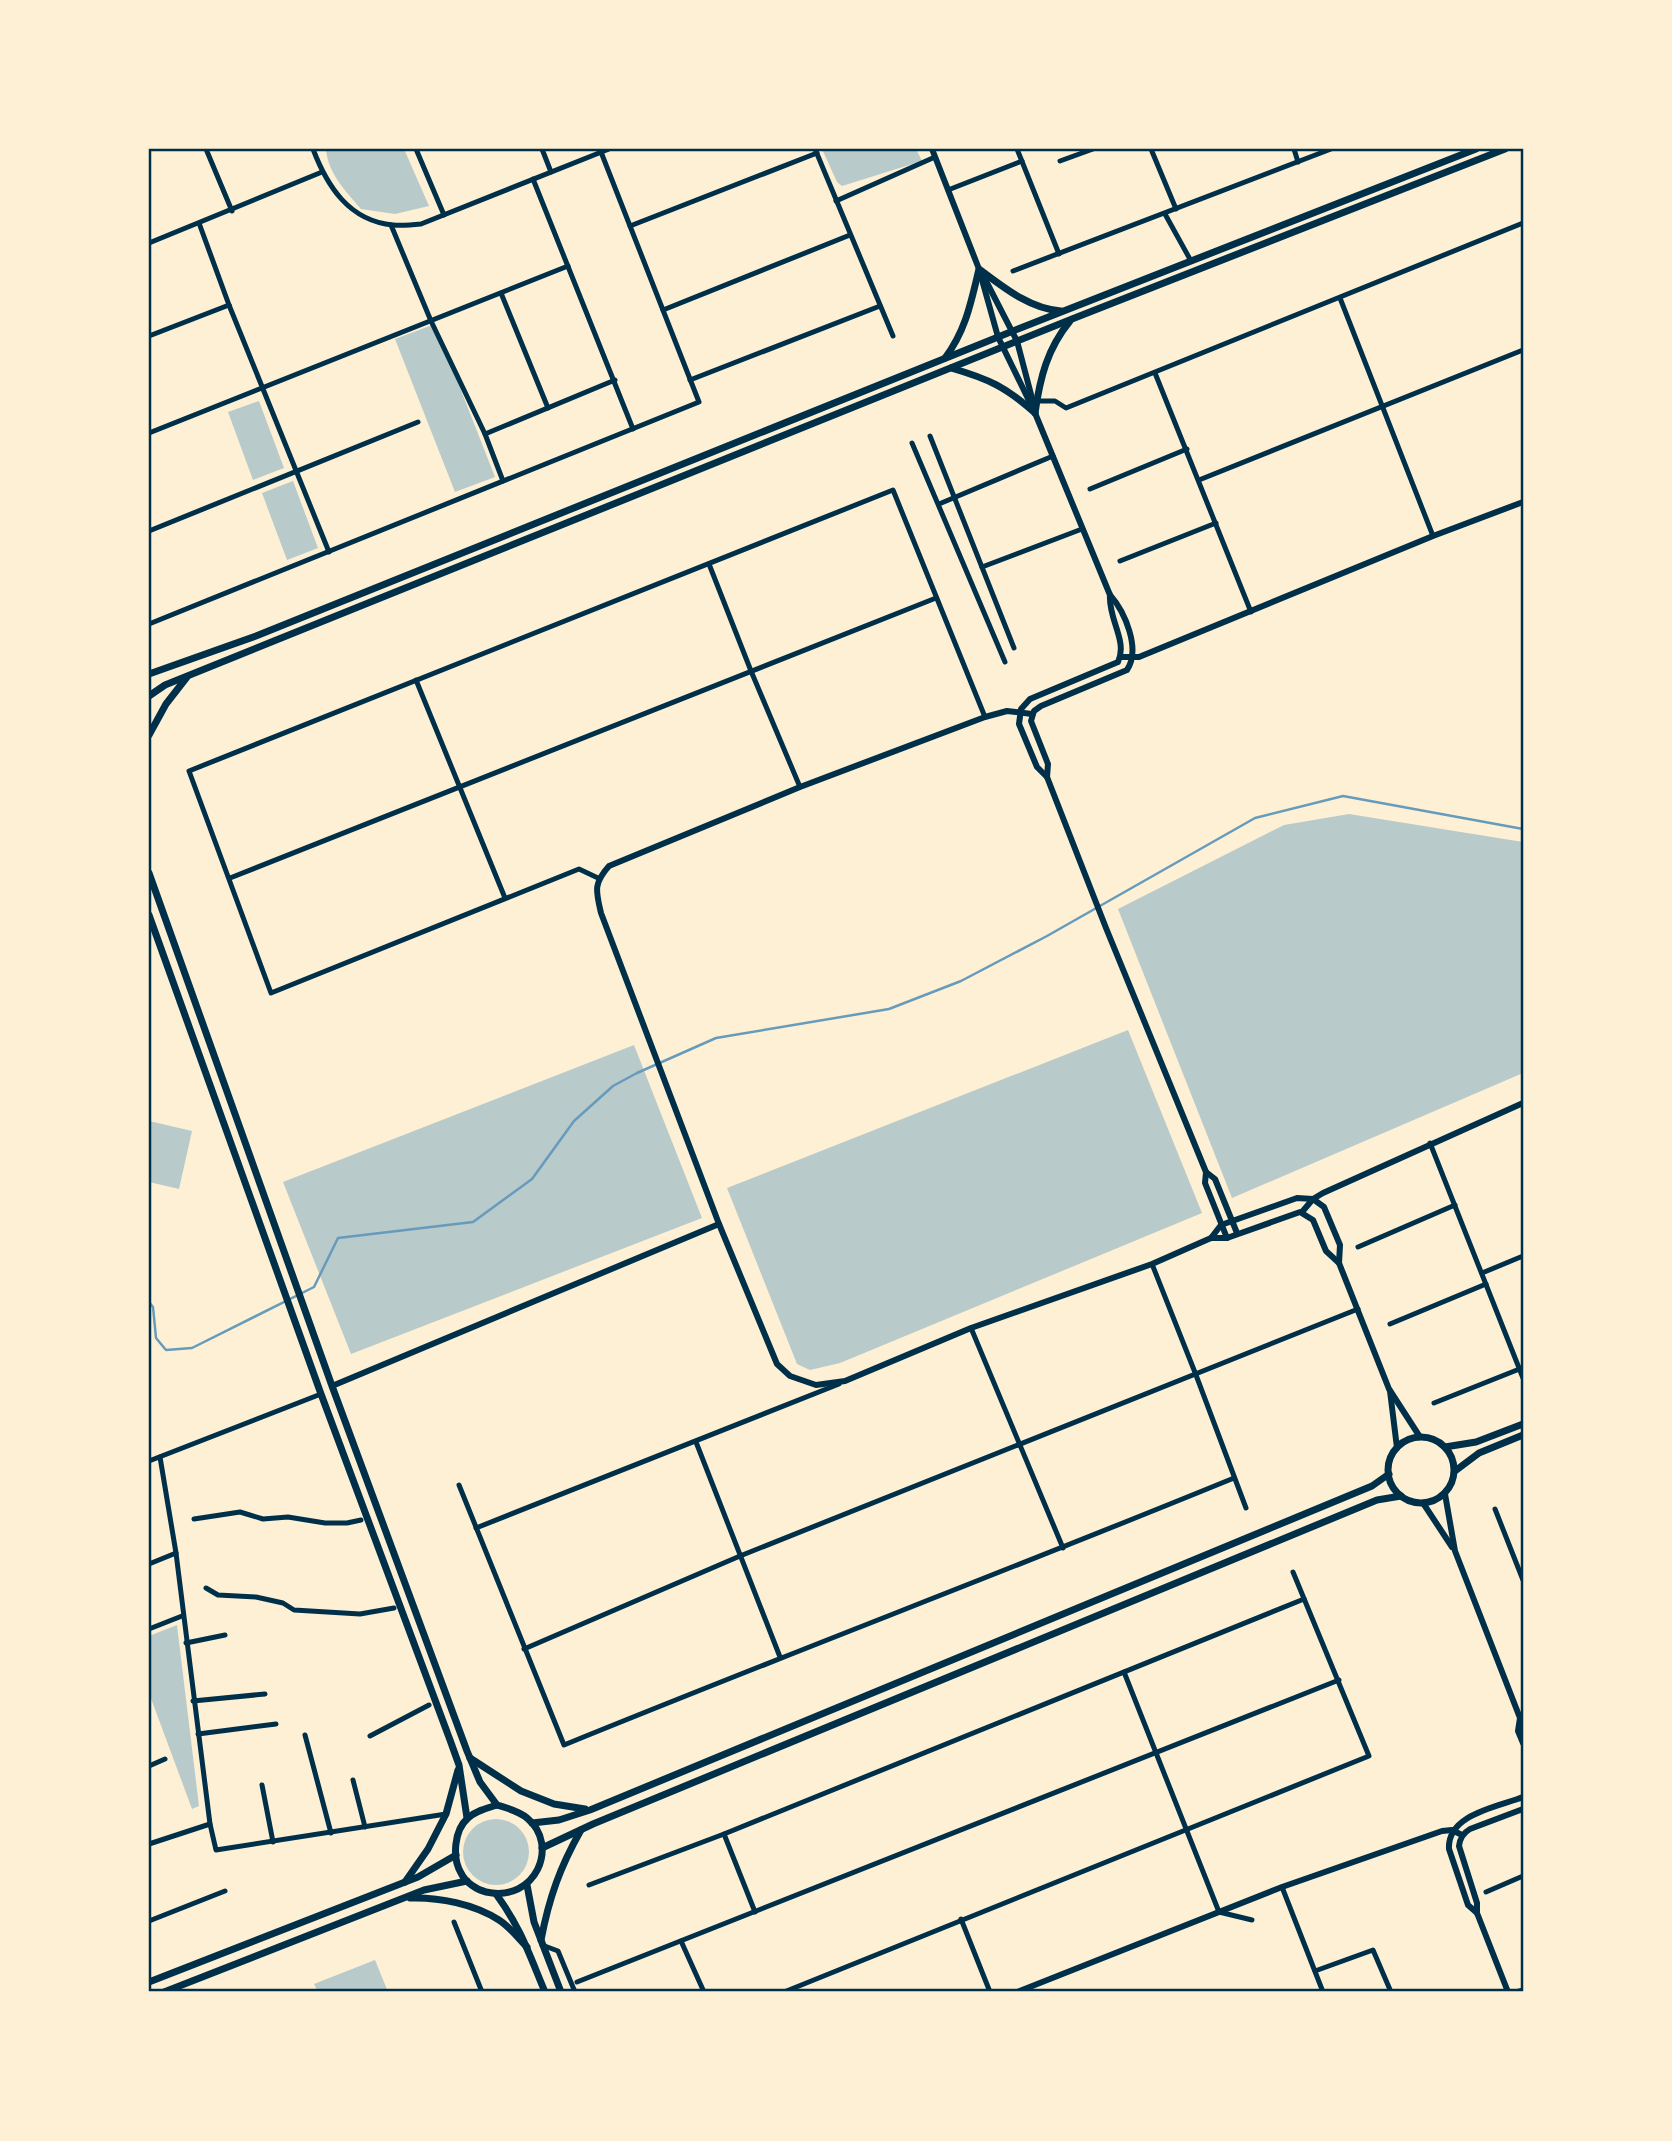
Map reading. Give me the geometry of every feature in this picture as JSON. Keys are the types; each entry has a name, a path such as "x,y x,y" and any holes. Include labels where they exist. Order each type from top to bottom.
{"main road":[{"path":"149,674 256,636 1063,311 1476,149"},
{"path":"149,696 165,685 1002,347 1506,149"},
{"path":"945,359 958,340 968,315 979,268 1006,290 1033,304 1063,311"},
{"path":"1035,413 1039,383 1046,360 1056,337 1072,319"},
{"path":"951,368 988,379 1013,394 1035,413"},
{"path":"149,735 166,704 187,676"},
{"path":"149,873 332,1386 470,1758 480,1782 497,1805 513,1810 532,1823 539,1835 542,1849 539,1865 527,1885 510,1894 481,1891 467,1881 460,1873 456,1855 458,1833 467,1818 497,1805"},
{"path":"149,915 296,1327 459,1765 467,1818"},
{"path":"1445,1447 1476,1442 1523,1424"},
{"path":"1455,1471 1479,1453 1523,1436"},
{"path":"1420,1437 1433,1439 1445,1447 1452,1457 1455,1471 1450,1488 1435,1500 1423,1503 1401,1496 1391,1484 1389,1474 1390,1459 1397,1448 1408,1440 1420,1437"},
{"path":"532,1823 559,1820 590,1810 1372,1486 1389,1474"},
{"path":"542,1849 581,1830 1377,1500 1401,1496"},
{"path":"470,1758 521,1791 554,1804 590,1810"},
{"path":"404,1882 428,1849 446,1814 459,1765"},
{"path":"542,1943 546,1915 562,1863 581,1830"},
{"path":"149,1982 404,1882 437,1868 456,1855"},
{"path":"164,1992 402,1898 424,1890 467,1881"},
{"path":"527,1885 528,1903 561,1992"},
{"path":"496,1894 514,1918 545,1992"},
{"path":"402,1898 425,1897 467,1906 501,1921 527,1947"}],"street":[{"path":"206,149 232,211"},
{"path":"313,149 335,194 360,214 391,225 421,224 609,149"},
{"path":"416,149 444,215"},
{"path":"542,149 551,172"},
{"path":"932,149 979,268 1002,347 1035,413 1110,595 1120,606 1133,647 1127,670 1041,706 1032,714 1031,724 1048,764 1048,777 1085,877 1206,1172 1215,1180 1237,1233"},
{"path":"1017,149 1059,254"},
{"path":"1060,161 1093,149"},
{"path":"1151,149 1176,209"},
{"path":"1294,149 1298,162"},
{"path":"1013,271 1331,149"},
{"path":"630,226 816,151 893,337"},
{"path":"149,624 699,402 601,152"},
{"path":"836,201 935,157"},
{"path":"948,190 1022,161"},
{"path":"149,243 322,172"},
{"path":"533,179 633,429"},
{"path":"1165,214 1191,261"},
{"path":"199,223 328,552"},
{"path":"1037,401 1055,401 1066,408 1523,223"},
{"path":"391,225 431,321 485,434 503,481"},
{"path":"663,310 850,236"},
{"path":"149,433 568,266"},
{"path":"979,268 1017,341 1035,413"},
{"path":"501,293 548,408"},
{"path":"1340,298 1433,536"},
{"path":"149,336 229,305"},
{"path":"690,380 880,306"},
{"path":"1199,480 1523,350"},
{"path":"1155,373 1251,612"},
{"path":"485,434 615,380"},
{"path":"149,531 418,422"},
{"path":"930,436 1014,648"},
{"path":"912,443 1005,662"},
{"path":"1090,489 1187,449"},
{"path":"939,504 1053,456"},
{"path":"598,878 579,869 271,993 189,771 893,490 985,717"},
{"path":"1121,657 1132,659 1523,502"},
{"path":"1120,561 1216,523"},
{"path":"982,567 1082,529"},
{"path":"709,564 800,787"},
{"path":"1048,777 1037,767 1019,724 1020,711 1030,699 1116,664 1121,657 1121,643 1109,610 1110,595"},
{"path":"230,878 936,598"},
{"path":"416,680 505,898"},
{"path":"845,1381 816,1385 790,1376 777,1364 719,1224 601,913 596,892 598,878 609,866 800,787 985,717 1007,711 1032,714"},
{"path":"476,1528 696,1442 971,1328 1152,1264 1211,1238 1227,1238 1302,1212 1313,1199 1430,1143 1523,1103"},
{"path":"1430,1143 1522,1369 1523,1378"},
{"path":"1206,1172 1205,1183 1227,1238"},
{"path":"1211,1238 1222,1225 1232,1220 1297,1198 1313,1199 1324,1207 1340,1245 1339,1263"},
{"path":"1358,1247 1455,1205"},
{"path":"1302,1212 1313,1220 1326,1251 1339,1263 1389,1390 1420,1437"},
{"path":"332,1386 719,1224"},
{"path":"1482,1273 1523,1256"},
{"path":"1152,1264 1246,1508"},
{"path":"1390,1324 1486,1284"},
{"path":"524,1649 740,1556 1358,1309"},
{"path":"971,1328 1063,1548"},
{"path":"1434,1403 1522,1369"},
{"path":"1389,1390 1397,1448"},
{"path":"149,1461 321,1394"},
{"path":"696,1442 780,1657"},
{"path":"160,1457 176,1553 210,1825 216,1850 446,1814"},
{"path":"459,1485 564,1745 1234,1478"},
{"path":"1444,1494 1455,1551 1522,1719 1518,1731 1523,1744"},
{"path":"1423,1503 1455,1551"},
{"path":"1495,1509 1523,1580"},
{"path":"194,1519 240,1513 263,1519 288,1517 325,1523 361,1520"},
{"path":"149,1564 176,1553"},
{"path":"784,1992 1369,1756 1293,1572"},
{"path":"206,1588 218,1595 256,1597 283,1603 294,1610 360,1614 394,1608"},
{"path":"589,1885 724,1834 1304,1599"},
{"path":"149,1629 182,1616"},
{"path":"186,1643 225,1634"},
{"path":"1124,1672 1219,1912"},
{"path":"577,1982 1156,1750 1339,1680"},
{"path":"193,1701 265,1694"},
{"path":"370,1736 429,1705"},
{"path":"198,1734 276,1724"},
{"path":"305,1735 331,1833"},
{"path":"149,1766 165,1759"},
{"path":"353,1780 365,1827"},
{"path":"262,1785 274,1842"},
{"path":"1508,1992 1477,1913 1468,1905 1448,1841 1457,1825 1523,1797"},
{"path":"1477,1913 1478,1903 1459,1846 1462,1835 1470,1829 1523,1809"},
{"path":"149,1844 210,1825"},
{"path":"1017,1992 1282,1887 1442,1831 1452,1830 1462,1835"},
{"path":"724,1834 755,1912"},
{"path":"1486,1892 1523,1876"},
{"path":"1282,1887 1323,1992"},
{"path":"149,1921 225,1891"},
{"path":"1219,1912 1252,1920"},
{"path":"961,1919 990,1992"},
{"path":"454,1922 482,1992"},
{"path":"681,1941 704,1992"},
{"path":"542,1943 558,1951 575,1992"},
{"path":"1315,1971 1373,1950 1391,1992"},
{"path":"1516,1992 1523,1990"}],"shaded area":[{"path":"326,149 404,149 429,206 395,214 361,209 334,174"},
{"path":"822,149 916,149 922,161 842,186 837,182"},
{"path":"435,324 495,477 455,492 395,339"},
{"path":"259,401 284,468 253,480 228,412"},
{"path":"293,481 318,548 287,560 262,493"},
{"path":"1349,814 1523,842 1523,1073 1232,1198 1118,909 1284,825"},
{"path":"1128,1030 1202,1213 840,1363 810,1370 797,1364 727,1188"},
{"path":"634,1045 702,1218 351,1354 283,1182"},
{"path":"149,1121 192,1131 179,1189 149,1182"},
{"path":"177,1625 199,1806 192,1809 149,1693 149,1636"},
{"path":"496,1819 509,1822 519,1829 526,1839 529,1852 526,1865 519,1875 509,1882 496,1885 483,1882 473,1875 466,1865 463,1852 466,1839 473,1829 483,1822"},
{"path":"375,1960 388,1992 318,1992 314,1984"}],"waterway":[{"path":"149,1302 153,1307 156,1338 166,1350 192,1348 314,1287 338,1238 473,1222 532,1179 574,1121 613,1086 637,1073 716,1038 889,1009 961,981 1047,936 1255,818 1343,796 1523,829"}]}
